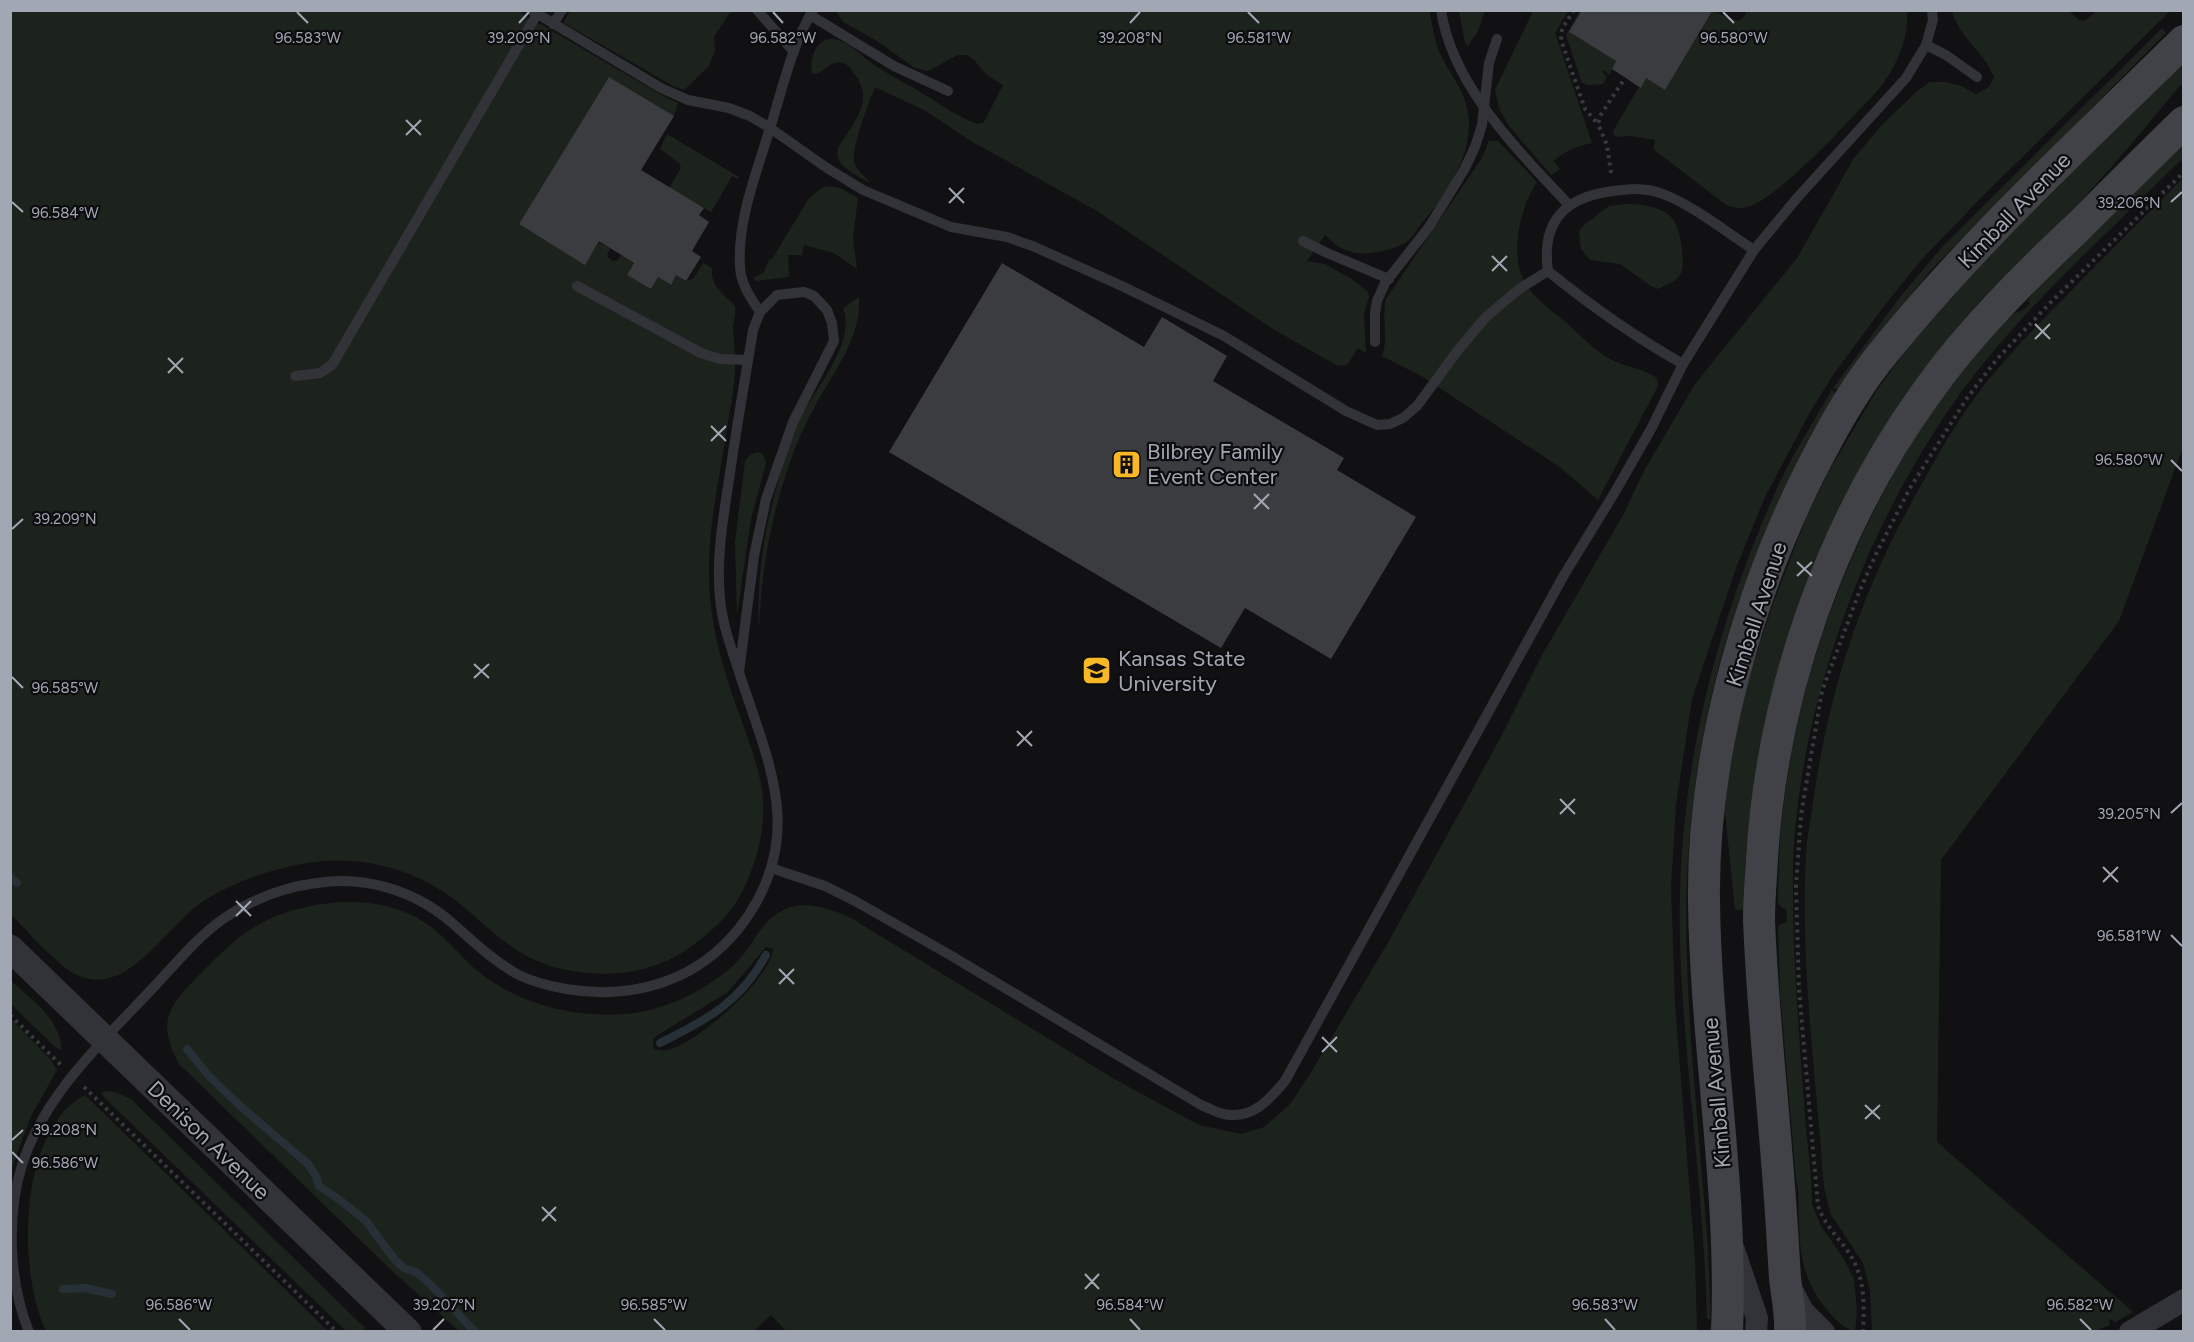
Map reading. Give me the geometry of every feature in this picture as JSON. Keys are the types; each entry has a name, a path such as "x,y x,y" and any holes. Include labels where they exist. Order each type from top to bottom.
{"main road":[{"name":"Kimball Avenue","path":"1727,1332 1726,1222 1709,1025 1704,902 1705,846 1711,794 1729,694 1741,649 1772,560 1792,510 1837,421 1875,364 1939,288 2012,211 2184,41"},
{"path":"1790,1332 1791,1317 1785,1276 1762,978 1760,903 1771,772 1798,660 1822,587 1846,530 1883,460 1927,392 1971,336 2035,268 2184,122"}],"street":[{"name":"Denison Avenue","path":"10,948 408,1332"},
{"path":"1726,1222 1757,1318 1756,1332"},
{"path":"1785,1276 1803,1311 1824,1332"},
{"path":"2130,1332 2184,1299"},
{"path":"2164,1332 2184,1306"}],"lane":[{"path":"553,24 561,10"},
{"path":"757,10 794,52"},
{"path":"1442,10 1449,44 1458,65 1484,106 1509,138 1568,204"},
{"path":"771,868 825,886 855,901 1201,1105 1225,1114 1248,1114 1268,1102 1285,1081 1564,575 1651,429 1683,364 1754,250 1797,198 1906,78 1926,45 1933,20 1932,10"},
{"path":"295,376 320,373 332,365 534,12 661,88 688,100 729,108 750,116 863,190 951,226 1007,237 1124,287 1224,336 1346,411 1377,425 1390,424 1403,418 1417,406 1458,350 1486,318 1519,290 1548,271"},
{"path":"760,312 742,280 740,248 755,175 789,62 811,13 894,66 948,91"},
{"path":"1375,342 1377,301 1389,279 1429,227 1464,170 1475,147 1482,125 1489,63 1497,39"},
{"path":"1926,45 1947,55 1977,77"},
{"path":"1683,364 1625,329 1548,271 1545,250 1554,223 1568,204 1605,192 1636,188 1663,194 1754,250"},
{"path":"1303,241 1389,279"},
{"path":"577,286 701,353 720,359 748,360"},
{"path":"29,1332 22,1315 17,1292 12,1250 14,1203 20,1169 37,1126 50,1105 105,1039 194,944 222,920 251,903 280,891 319,882 357,881 394,889 425,903 448,919 496,961 521,977 582,992 638,991 674,978 700,965 718,951 738,930 764,888 771,868 779,816 778,798 769,759 739,672 727,636 720,601 718,563 753,330 760,312 777,295 804,292 814,296 827,310 832,323 834,341 793,422 766,499 754,556 739,672"}],"path":[{"path":"1574,10 1562,30 1561,40 1585,109 1598,124 1607,145 1611,174"},
{"path":"1598,124 1600,117 1625,78"},
{"path":"1863,1332 1864,1305 1857,1268 1822,1218 1818,1206 1799,990 1796,887 1802,815 1822,691 1876,554 1910,488 1967,398 1997,359 2052,301 2184,172"},
{"path":"10,1015 60,1064"},
{"path":"91,1094 337,1332"}],"shaded area":[{"path":"10,11 519,11 528,19 678,103 674,116 609,77 519,224 585,264 599,242 610,248 607,256 612,261 618,260 621,255 634,263 627,275 651,289 658,277 670,285 676,275 686,281 693,279 703,263 712,268 715,285 735,306 734,381 713,517 709,555 710,592 714,628 723,664 760,778 763,800 762,830 755,861 735,905 693,945 661,963 626,972 590,973 554,967 516,950 464,907 429,883 390,868 349,861 307,863 267,872 229,887 190,911 129,969 112,977 94,980 75,974 60,963 11,914"},
{"path":"570,11 731,11 714,37 715,51 709,66 684,90 671,85 564,23"},
{"path":"836,11 1430,11 1439,51 1462,92 1468,110 1468,135 1455,176 1408,241 1378,252 1355,253 1343,249 1325,235 1307,261 1325,264 1352,279 1368,292 1369,297 1364,314 1366,353 1358,348 1347,365 1338,366 1273,329 1097,211 971,141 926,111 875,87 861,125 854,155 857,168 869,181 847,169 839,160 838,148 860,112 863,93 854,73 844,63 838,62 818,73 812,73 813,54 825,40 838,40 848,44 885,72 957,115 978,124 984,122 1003,85 987,75 967,55 958,55 928,71 915,68 877,41 843,22"},
{"path":"1459,11 1485,11 1478,31 1468,46 1465,43"},
{"path":"1533,11 1568,11 1555,33 1592,143 1571,149 1558,157 1554,161 1560,169 1551,175 1508,125 1499,108 1495,90"},
{"path":"1582,11 1570,33 1616,61 1609,75 1604,70 1602,72 1607,77 1603,84 1582,83 1566,35"},
{"path":"1713,11 1738,21 1747,11 1907,11 1906,32 1901,51 1880,88 1778,189 1761,201 1744,208 1725,204 1653,149 1655,140 1630,136 1615,137 1613,131 1646,78 1665,90"},
{"path":"1952,11 2069,11 2079,20 2084,21 2097,11 2170,11 1980,199 1923,258 1887,302 1833,375 1809,414 1765,497 1736,568 1692,699 1676,805 1671,886 1675,1004 1695,1258 1697,1331 787,1332 771,1315 754,1331 459,1331 390,1269 179,1064 172,1050 167,1028 171,1009 177,1000 226,948 244,934 263,922 302,908 344,902 386,906 406,912 431,927 474,968 508,991 545,1006 565,1011 605,1015 640,1012 680,1000 733,966 767,922 777,914 788,908 811,906 824,908 851,918 1116,1080 1199,1125 1241,1134 1264,1127 1291,1103 1389,941 1502,735 1542,655 1622,517 1645,469 1695,384 1797,258 1854,158 1879,128 1916,92 1930,82 1945,82 1961,86 1976,94 1989,87 1994,77 1990,68 1955,20","holes":["766,947 773,949 769,962 760,977 713,1023 680,1045 666,1050 654,1049 653,1040 656,1036 728,992"]},
{"path":"2162,28 2166,33 1931,270 1872,344 1840,392 1833,388 1900,297 1943,246"},
{"path":"2183,63 2183,82 2098,182 1960,324 1890,418 1860,468 1811,573 1791,627 1775,684 1752,804 1747,846 1746,910 1735,910 1725,812 1739,716 1773,604 1807,516 1829,471 1877,390 1920,331 1983,259"},
{"path":"667,134 739,177 738,179 732,176 711,212 672,189 665,195 681,168 679,163 660,149"},
{"path":"1489,141 1498,141 1537,182 1526,205 1517,246 1520,272 1529,289 1604,356 1657,378 1658,386 1598,500 1561,468 1423,377 1382,356 1385,342 1386,299 1482,158"},
{"path":"2183,143 2183,158 2033,307 1986,360 1947,413 1910,471 1878,534 1850,600 1827,667 1810,736 1798,803 1793,869 1794,931 1798,1024 1812,1204 1821,1226 1844,1259 1854,1279 1857,1312 1855,1331 1851,1330 1837,1321 1821,1302 1810,1282 1803,1260 1780,993 1778,926 1787,921 1786,909 1778,903 1781,830 1791,758 1804,695 1823,633 1846,571 1905,454 1940,401 1999,327 2012,315 2030,304 2028,301 2035,290"},
{"path":"2183,178 2183,447 2119,621 1941,860 1937,1142 2133,1312 2114,1323 2113,1319 2109,1320 2110,1325 2094,1331 1872,1331 1870,1290 1863,1263 1830,1213 1824,1187 1807,979 1805,895 1807,847 1820,758 1829,715 1854,632 1886,552 1949,436 1981,389 2026,337"},
{"path":"823,187 840,188 858,198 853,239 857,269 834,253 804,245 802,255 788,255 789,277 756,281 753,278 764,272 770,258 772,259 809,198"},
{"path":"1645,205 1663,211 1676,223 1682,246 1683,262 1681,273 1671,283 1658,289 1620,264 1590,260 1581,249 1579,232 1584,225 1609,206"},
{"path":"859,297 859,312 851,340 797,443 781,489 762,583 759,631 760,570 770,511 786,454 797,424 839,352 846,322 843,308"},
{"path":"1832,389 1835,394 1776,514 1744,587 1716,678 1697,772 1688,867 1687,962 1711,1319 1707,1319 1703,1231 1681,968 1680,905 1683,843 1690,782 1700,721 1732,603 1778,486"},
{"path":"757,452 763,454 766,463 751,519 737,614 735,543 745,461"},
{"path":"10,980 51,1019 60,1039 61,1050 55,1047 11,1004"},
{"path":"11,1019 51,1060 57,1070 31,1116 11,1171"},
{"path":"106,1091 131,1099 365,1328 362,1331 346,1331 107,1100 101,1093"},
{"path":"85,1095 328,1331 46,1331 30,1274 28,1239 30,1204 36,1169 47,1138 63,1113"}],"building":[{"path":"1582,10 1713,10 1665,90 1646,78 1641,88 1612,69 1616,61 1569,32"},
{"path":"609,77 674,116 641,170 704,208 699,215 709,222 692,251 701,257 686,281 676,275 671,285 658,277 651,289 627,275 634,263 599,241 585,265 519,224"},
{"name":"Bilbrey Family Event Center","path":"1002,263 1144,347 1162,317 1227,356 1213,381 1344,458 1337,470 1416,517 1331,659 1245,608 1221,648 889,452"}],"waterway":[{"path":"10,877 17,883"},
{"path":"660,1043 721,1008 745,986 766,955"},
{"path":"187,1049 207,1074 238,1104 308,1164 319,1186 366,1221 395,1260 404,1268 416,1272 431,1285 475,1332"},
{"path":"63,1289 85,1288 112,1294"}],"place":[{"name":"Bilbrey Family Event Center","path":"1126,464"},
{"name":"Kansas State University","path":"1097,671"}]}
